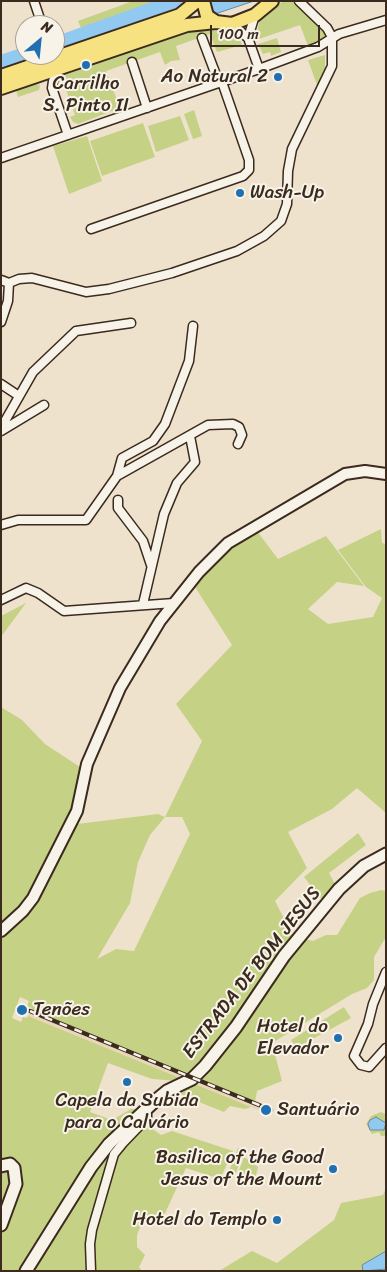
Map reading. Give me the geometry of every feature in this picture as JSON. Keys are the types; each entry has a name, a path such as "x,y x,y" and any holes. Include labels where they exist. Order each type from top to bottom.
{"main road":[{"path":"1,76 180,14 197,1"},
{"path":"203,1 207,16 216,22"},
{"path":"1,88 187,24 216,22 232,24 272,1"},
{"name":"ESTRADA DE BOM JESUS","path":"26,1271 91,1166 109,1144 167,1091 192,1079 206,1066 236,1027 284,956 339,889 364,866 386,854"},
{"path":"1,1166 10,1164 14,1168 16,1184 1,1225"}],"street":[{"path":"34,1 39,15"},
{"path":"1,322 8,301 5,281 32,278 79,291 109,289 172,273 237,251 264,236 281,221 287,204 288,171 292,149 332,66 332,37 327,28 299,1"},
{"path":"248,38 260,9"},
{"path":"1,158 259,69 318,47 332,37 386,20"},
{"path":"232,24 248,38 259,69"},
{"path":"91,229 243,176 249,170 249,160 221,82 202,38"},
{"path":"132,62 147,108"},
{"path":"58,69 52,88 68,135"},
{"path":"35,77 52,88"},
{"path":"1,430 33,372 76,331 132,323"},
{"path":"1,525 18,520 86,520 117,476 122,458 153,441 165,424 189,361 193,326"},
{"path":"1,384 19,396"},
{"path":"1,430 44,405"},
{"path":"117,476 208,425 232,424 239,427 242,435 238,444"},
{"path":"143,604 164,514 177,483 195,462 190,436"},
{"path":"1,932 23,912 39,888 54,854 77,811 87,764 96,739 120,688 148,639 174,602 199,572 228,543 345,474 365,471 386,474"},
{"path":"118,500 118,508 143,540 152,567"},
{"path":"1,600 26,588 38,593 64,611 174,602"},
{"path":"386,972 373,1004 368,1024 354,1056 361,1065 369,1067 386,1048"},
{"name":"ESTRADA DE BOM JESUS","path":"91,1271 90,1244 92,1230 114,1154 147,1118 148,1114 144,1111"}],"shaded area":[{"path":"31,1010 273,1109 270,1115 28,1016"}],"green space":[{"path":"133,1 183,2 86,40 78,21"},
{"path":"283,1 293,1 326,36 308,46 300,25 256,40 259,22"},
{"path":"201,30 232,32 239,37 242,45 217,52 210,34 176,46 180,60 171,61 165,65 160,52 106,71 120,108 78,124 73,122 70,117 75,115 63,81 57,83 61,76 183,33"},
{"path":"277,38 281,52 271,56 270,52 263,54 258,44"},
{"path":"325,55 325,69 317,85 308,60"},
{"path":"35,84 40,85 39,90 18,97 16,90"},
{"path":"194,110 202,136 193,139 184,114"},
{"path":"180,116 189,140 156,152 148,126"},
{"path":"143,123 155,157 102,176 90,141"},
{"path":"87,136 102,181 69,194 53,146"},
{"path":"381,529 382,543 386,544 386,813 357,788 332,809 288,832 307,868 275,901 293,936 313,941 326,935 337,935 360,898 381,890 386,891 386,937 374,957 374,980 367,988 352,994 272,1043 282,1081 257,1091 255,1102 31,1010 32,1008 27,1006 29,1001 20,997 12,1018 21,1022 23,1017 27,1018 28,1016 251,1107 245,1109 230,1106 224,1112 179,1094 178,1081 152,1079 108,1063 90,1112 112,1120 131,1109 137,1109 149,1118 154,1130 161,1135 172,1131 233,1151 220,1179 186,1168 160,1224 142,1222 137,1235 137,1247 145,1255 139,1267 142,1271 1,1271 1,938 39,902 52,868 77,824 158,814 165,817 202,741 176,704 232,645 195,587 222,555 238,541 257,531 278,559 326,536 364,586 337,582 308,609 328,624 373,617 382,598 366,587 338,550","holes":["165,817 182,817 190,834 134,951 116,949 97,959 130,903 138,862 150,835"]},
{"path":"26,603 1,637 1,616"},
{"path":"1,707 22,720 45,744 83,769 73,814 50,854 32,894 1,927"},
{"path":"358,833 366,845 329,873 335,884 322,900 304,877"},
{"path":"344,1007 351,1018 296,1048 291,1040"},
{"path":"381,1112 386,1114 386,1136 381,1136 379,1132 372,1134 366,1124 371,1116"},
{"path":"238,1148 244,1150 236,1173 229,1171"},
{"path":"244,1157 258,1167 255,1179 238,1173"},
{"path":"386,1188 386,1271 219,1271 252,1251 277,1263 334,1220 341,1203 383,1195"}],"water":[{"path":"208,1 254,1 215,14"},
{"path":"376,1117 386,1123 384,1130 370,1130 368,1124 370,1120"},
{"path":"386,1251 386,1269 363,1271 362,1265"}],"waterway":[{"path":"65,40 175,1"},
{"path":"1,62 15,57"}],"railway":[{"path":"30,1011 271,1110"}],"place":[{"name":"Carrilho S. Pinto II","path":"86,65"},
{"name":"Ao Natural 2","path":"278,77"},
{"name":"Wash-Up","path":"240,193"},
{"name":"Tenões","path":"22,1010"},
{"name":"Hotel do Elevador","path":"338,1038"},
{"name":"Capela da Subida para o Calvário","path":"127,1082"},
{"name":"Santuário","path":"266,1110"},
{"name":"Basilica of the Good Jesus of the Mount","path":"333,1169"},
{"name":"Hotel do Templo","path":"277,1220"}]}
